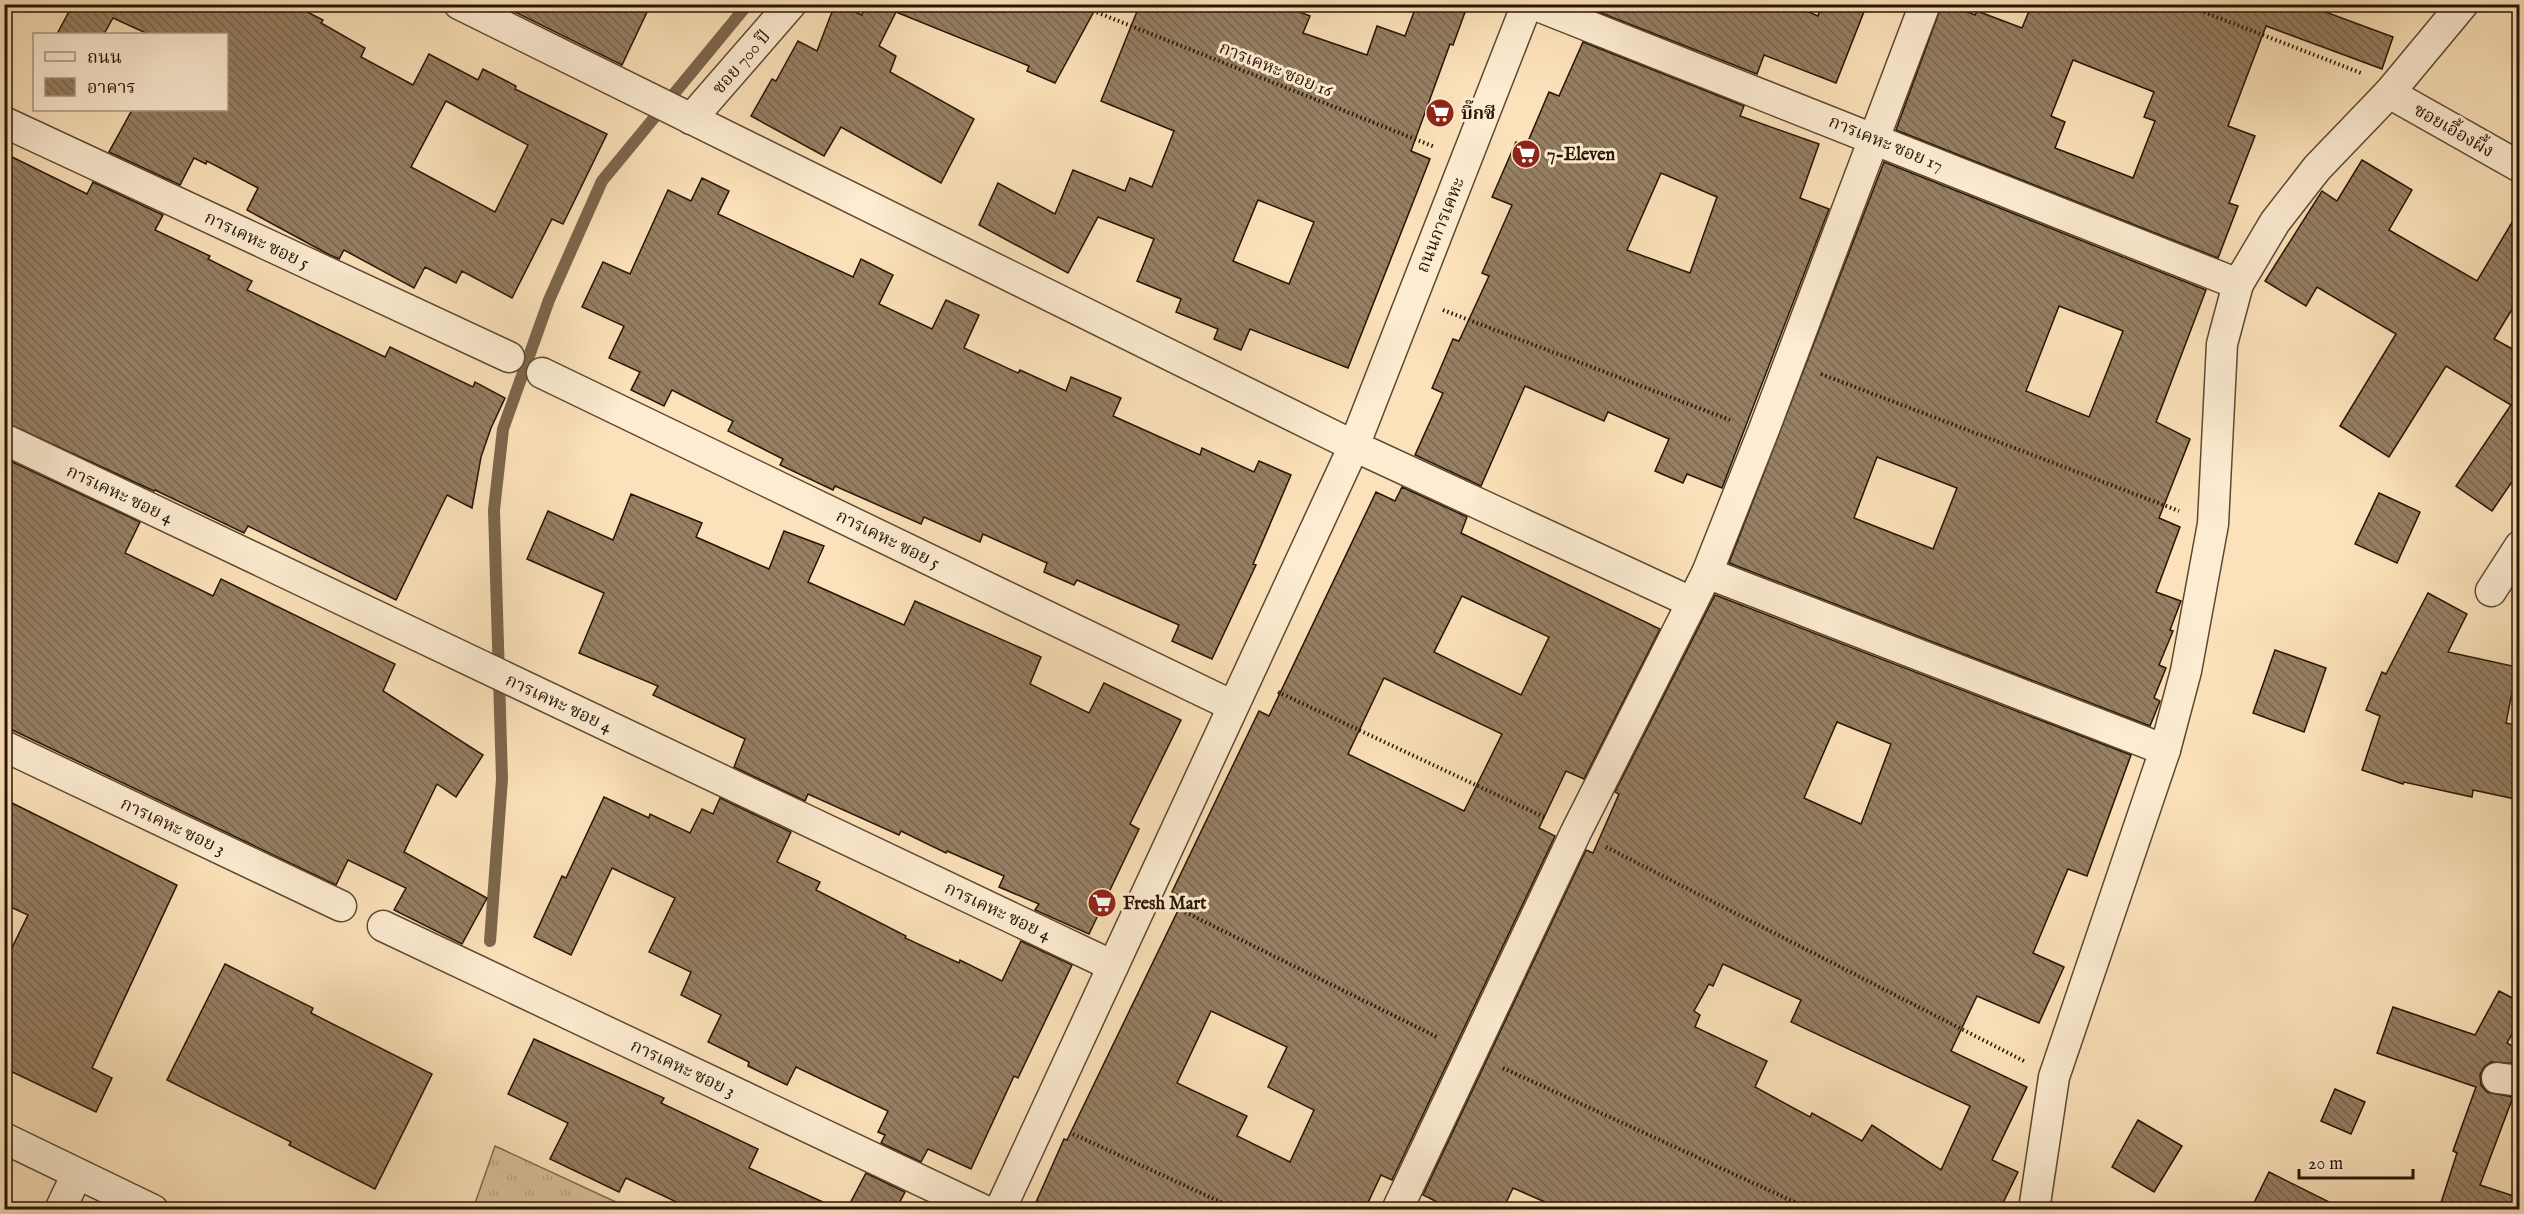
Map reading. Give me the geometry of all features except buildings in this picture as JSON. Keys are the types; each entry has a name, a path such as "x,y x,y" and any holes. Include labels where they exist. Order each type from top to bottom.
{"street":[{"path":"459,4 1354,446 1691,602"},
{"name":"ซอย 700 ปี","path":"691,119 791,4"},
{"name":"ถนนการเคหะ","path":"1000,1209 1354,446 1527,4"},
{"name":"การเคหะ ซอย 17","path":"1533,4 2238,284"},
{"path":"1397,1209 1576,832 1707,573 1790,362 1925,4"},
{"path":"2034,1209 2054,1077 2165,750 2186,671 2213,524 2222,344 2238,284 2275,222 2317,168 2389,93 2463,4"},
{"name":"ซอยเอื้องผื้ง","path":"2389,93 2520,167"},
{"name":"การเคหะ ซอย 5","path":"4,122 509,357"},
{"name":"การเคหะ ซอย 5","path":"542,373 1233,706"},
{"name":"การเคหะ ซอย 4","path":"4,439 1113,966"},
{"path":"2492,591 2520,546"},
{"path":"1707,573 2165,750"},
{"name":"การเคหะ ซอย 3","path":"4,746 341,906"},
{"name":"การเคหะ ซอย 3","path":"383,926 983,1209"},
{"path":"4,1138 153,1209"},
{"path":"60,1209 77,1174"}],"path":[{"name":"การเคหะ ซอย 16","path":"1076,4 1466,159"},
{"path":"2183,4 2359,72 2389,93"},
{"path":"1411,298 1763,432"},
{"path":"1790,362 2213,524"},
{"path":"1247,677 1576,832 2054,1077"},
{"path":"1042,1120 1238,1209"}],"green space":[{"path":"495,1146 631,1209 473,1209"}],"waterway":[{"path":"490,941 502,779 494,510 503,429 549,300 602,181 748,4"}],"place":[{"name":"บิ๊กซี","path":"1440,113"},
{"name":"7-Eleven","path":"1526,154"},
{"name":"Fresh Mart","path":"1102,903"}]}
